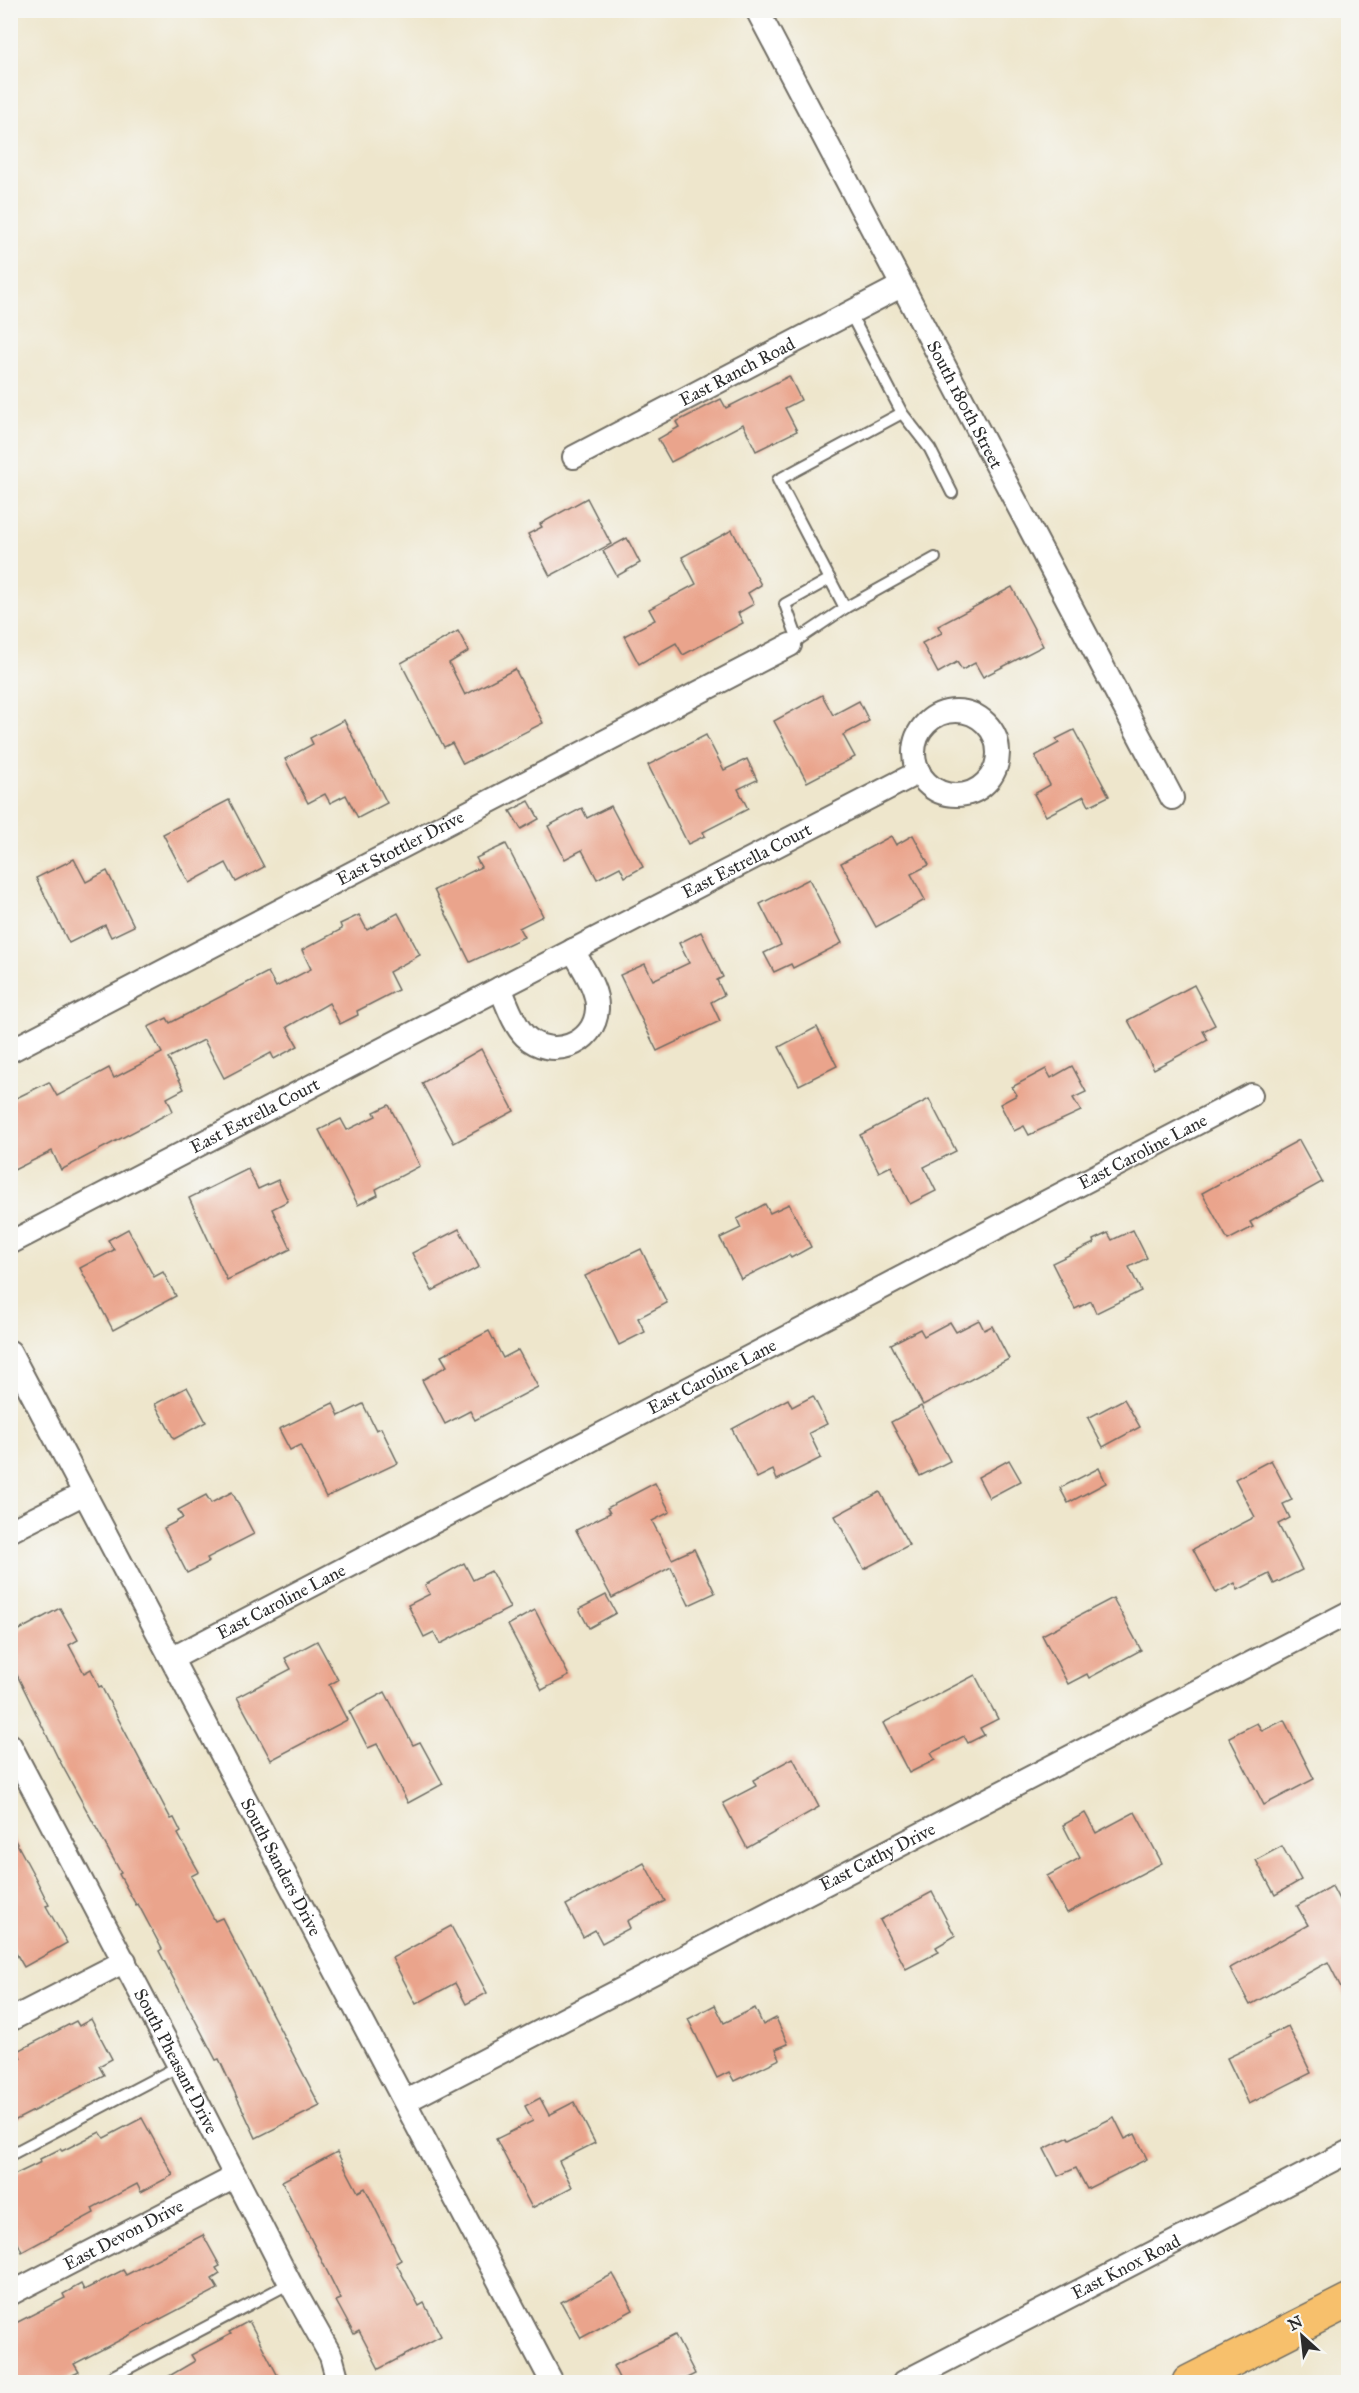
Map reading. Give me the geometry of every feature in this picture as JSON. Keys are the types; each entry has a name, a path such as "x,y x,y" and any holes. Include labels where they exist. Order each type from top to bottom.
{"highway":[{"path":"1189,2382 1348,2301"}],"street":[{"name":"South 180th Street","path":"757,10 1172,798"},
{"name":"East Ranch Road","path":"574,458 902,286"},
{"name":"East Stottler Drive","path":"10,1051 794,642"},
{"name":"East Estrella Court","path":"10,1243 919,772"},
{"path":"500,988 523,1034 534,1043 554,1048 575,1044 594,1024 597,1011 592,985 573,951"},
{"name":"East Caroline Lane","path":"173,1658 1251,1095"},
{"name":"South Sanders Drive","path":"10,1352 552,2382"},
{"path":"10,1532 85,1493"},
{"name":"East Cathy Drive","path":"406,2101 1348,1613"},
{"name":"South Pheasant Drive","path":"10,1745 180,2066 290,2283 331,2356 336,2380"},
{"path":"13,2012 124,1961"},
{"name":"East Knox Road","path":"904,2382 1348,2152"},
{"name":"East Devon Drive","path":"10,2294 235,2177"}],"lane":[{"path":"850,313 902,413 930,449 952,493"},
{"path":"845,608 778,480 902,413"},
{"path":"830,579 785,604 794,642 845,608 935,558"},
{"path":"10,2155 180,2066"},
{"path":"102,2382 290,2283"}],"building":[{"path":"789,376 801,400 785,408 797,431 756,451 743,424 671,462 658,439 679,427 676,422 721,399 726,408"},
{"path":"587,498 611,544 550,576 528,534 542,527 540,524"},
{"path":"732,530 761,585 748,593 754,604 738,613 743,623 683,655 676,643 639,664 624,636 655,620 649,609 696,584 682,557"},
{"path":"627,538 640,563 617,576 603,551"},
{"path":"1012,587 1043,646 983,677 975,663 962,670 957,662 938,673 922,643 942,633 938,626"},
{"path":"458,631 469,651 449,663 465,695 515,669 543,723 463,764 452,743 444,747 401,663"},
{"path":"822,695 833,715 859,701 869,721 843,735 855,757 807,782 774,721"},
{"path":"344,720 387,803 358,818 346,795 330,803 325,794 308,803 285,759 313,744 310,738"},
{"path":"1074,730 1109,796 1089,806 1084,796 1046,816 1034,794 1050,785 1035,756 1059,743 1056,739"},
{"path":"706,735 724,770 747,759 757,780 738,789 748,809 703,832 705,836 688,844 648,765"},
{"path":"229,800 264,867 236,882 226,863 189,883 163,834"},
{"path":"529,801 539,819 521,829 510,811"},
{"path":"611,806 643,867 625,877 620,867 597,879 582,850 565,859 548,826 582,808 587,818"},
{"path":"913,835 929,865 911,874 925,900 876,927 841,863 891,836 896,845"},
{"path":"506,844 543,916 519,928 524,937 470,962 434,890 481,867 476,858"},
{"path":"74,859 86,882 107,871 134,926 111,937 105,925 69,943 36,878"},
{"path":"809,879 842,943 793,968 791,964 774,972 764,953 781,945 760,904"},
{"path":"398,913 420,955 389,972 398,990 357,1011 358,1015 340,1024 329,1003 287,1027 298,1046 274,1059 271,1053 224,1078 204,1040 168,1058 184,1089 167,1098 173,1111 61,1170 52,1151 10,1172 10,1101 49,1082 57,1096 109,1068 114,1078 162,1053 148,1027 167,1018 170,1023 268,972 276,987 311,969 302,950 342,929 340,924 359,915 367,930"},
{"path":"701,932 723,977 717,980 724,995 711,1002 720,1021 657,1051 620,975 645,964 653,980 689,963 679,943"},
{"path":"1194,985 1215,1025 1203,1031 1208,1040 1154,1069 1128,1020"},
{"path":"817,1027 837,1066 799,1085 779,1047"},
{"path":"481,1049 514,1111 454,1143 422,1083"},
{"path":"1072,1066 1086,1092 1073,1098 1081,1111 1029,1135 1024,1126 1014,1131 1000,1104 1017,1095 1012,1087 1046,1069 1051,1078"},
{"path":"929,1099 956,1151 924,1167 936,1191 910,1204 891,1166 879,1172 860,1135"},
{"path":"389,1105 420,1166 376,1189 378,1195 358,1205 319,1130 341,1119 347,1130 376,1116 374,1112"},
{"path":"1299,1140 1322,1182 1250,1222 1253,1227 1228,1240 1202,1193"},
{"path":"248,1169 258,1189 278,1180 288,1201 272,1209 291,1249 227,1280 189,1198"},
{"path":"765,1204 770,1213 789,1204 811,1247 791,1258 789,1255 741,1279 720,1238 741,1228 737,1219"},
{"path":"128,1229 154,1277 163,1272 176,1296 113,1330 80,1268 114,1250 108,1240"},
{"path":"459,1229 479,1267 432,1291 412,1253"},
{"path":"1133,1230 1147,1258 1129,1267 1141,1291 1096,1313 1091,1301 1075,1309 1052,1263 1094,1243 1093,1240 1108,1233 1112,1240"},
{"path":"641,1249 667,1303 638,1318 645,1332 619,1345 585,1276"},
{"path":"979,1320 984,1330 992,1326 1009,1359 923,1405 891,1344 920,1329 924,1336 950,1322 956,1332"},
{"path":"489,1331 503,1358 518,1350 538,1387 475,1420 470,1411 445,1424 422,1380 447,1366 441,1356"},
{"path":"187,1387 206,1422 174,1439 155,1404"},
{"path":"813,1396 827,1424 809,1433 821,1458 777,1480 773,1470 757,1478 732,1429 788,1399 792,1407"},
{"path":"1124,1399 1140,1427 1103,1447 1088,1418"},
{"path":"333,1403 339,1416 363,1404 376,1430 381,1428 398,1463 326,1497 300,1445 290,1450 279,1429"},
{"path":"921,1406 950,1461 920,1476 891,1422"},
{"path":"1009,1460 1021,1481 989,1498 978,1477"},
{"path":"1271,1460 1292,1500 1283,1504 1290,1518 1278,1524 1302,1570 1274,1584 1269,1574 1238,1590 1235,1583 1216,1593 1193,1549 1255,1517 1235,1479"},
{"path":"1099,1468 1106,1483 1068,1503 1060,1488"},
{"path":"655,1483 670,1512 652,1521 672,1559 694,1549 715,1593 689,1605 671,1567 612,1598 576,1530 610,1513 607,1508"},
{"path":"232,1492 254,1534 207,1558 209,1562 187,1573 164,1528 183,1518 178,1510 206,1495 211,1503"},
{"path":"880,1492 909,1545 864,1569 835,1516"},
{"path":"464,1563 473,1580 491,1571 510,1608 440,1644 434,1632 424,1637 408,1605 430,1594 425,1585"},
{"path":"606,1595 616,1613 589,1628 579,1609"},
{"path":"1113,1598 1141,1650 1089,1678 1087,1674 1068,1684 1042,1635"},
{"path":"60,1608 78,1640 69,1645 84,1673 91,1669 171,1819 174,1818 181,1832 178,1834 199,1872 191,1876 215,1921 222,1918 320,2106 256,2138 219,2059 216,2060 159,1951 162,1949 119,1874 121,1873 58,1758 16,1673 10,1676 10,1635"},
{"path":"535,1610 569,1676 542,1690 508,1625"},
{"path":"317,1641 338,1680 329,1685 347,1720 271,1760 237,1697 291,1669 285,1658"},
{"path":"975,1675 998,1719 980,1728 984,1735 968,1743 964,1736 931,1753 935,1760 909,1773 883,1723"},
{"path":"385,1692 413,1745 420,1742 443,1784 408,1803 377,1744 368,1748 349,1711"},
{"path":"1284,1720 1314,1779 1264,1805 1229,1737 1257,1723 1262,1731"},
{"path":"793,1758 819,1807 747,1848 723,1803 756,1786 753,1780"},
{"path":"1135,1812 1162,1863 1067,1913 1047,1876 1080,1858 1063,1825 1085,1813 1096,1833"},
{"path":"10,1831 49,1905 46,1906 67,1943 24,1967 10,1943"},
{"path":"1282,1846 1301,1880 1275,1895 1256,1860"},
{"path":"644,1863 665,1901 627,1921 630,1928 602,1943 595,1930 583,1937 566,1905"},
{"path":"1332,1886 1348,1917 1348,2001 1328,1962 1250,2005 1230,1968 1308,1925 1297,1906"},
{"path":"932,1892 955,1936 936,1947 939,1952 906,1969 880,1920"},
{"path":"451,1926 487,1993 466,2004 455,1983 416,2004 392,1958"},
{"path":"715,2005 724,2023 755,2008 763,2025 776,2018 788,2044 776,2049 780,2059 734,2081 729,2072 717,2078 688,2019"},
{"path":"91,2019 112,2059 99,2066 104,2075 10,2123 10,2063 21,2058 18,2051 76,2021 79,2026"},
{"path":"1288,2026 1311,2073 1249,2104 1227,2058 1269,2038 1268,2036"},
{"path":"540,2098 549,2115 574,2102 595,2143 559,2161 572,2187 532,2208 496,2139 533,2121 525,2106"},
{"path":"1114,2117 1125,2139 1135,2134 1147,2159 1087,2189 1076,2168 1058,2176 1044,2149"},
{"path":"142,2118 173,2175 141,2192 137,2184 92,2208 94,2213 22,2252 18,2243 10,2248 10,2177 41,2162 40,2159 60,2149 62,2151 100,2132 104,2138"},
{"path":"337,2152 358,2192 365,2188 401,2260 396,2263 419,2306 424,2303 441,2336 379,2369 359,2331 354,2334 336,2301 341,2299 282,2181"},
{"path":"203,2235 220,2266 216,2268 220,2274 212,2279 218,2289 74,2364 79,2372 58,2382 10,2382 10,2326 65,2298 63,2294 81,2284 84,2290 123,2270 126,2275"},
{"path":"613,2274 633,2310 581,2338 561,2302"},
{"path":"249,2321 281,2382 159,2382 195,2361 191,2355 231,2334 229,2332"},
{"path":"675,2335 695,2374 679,2382 621,2382 613,2366"}]}
